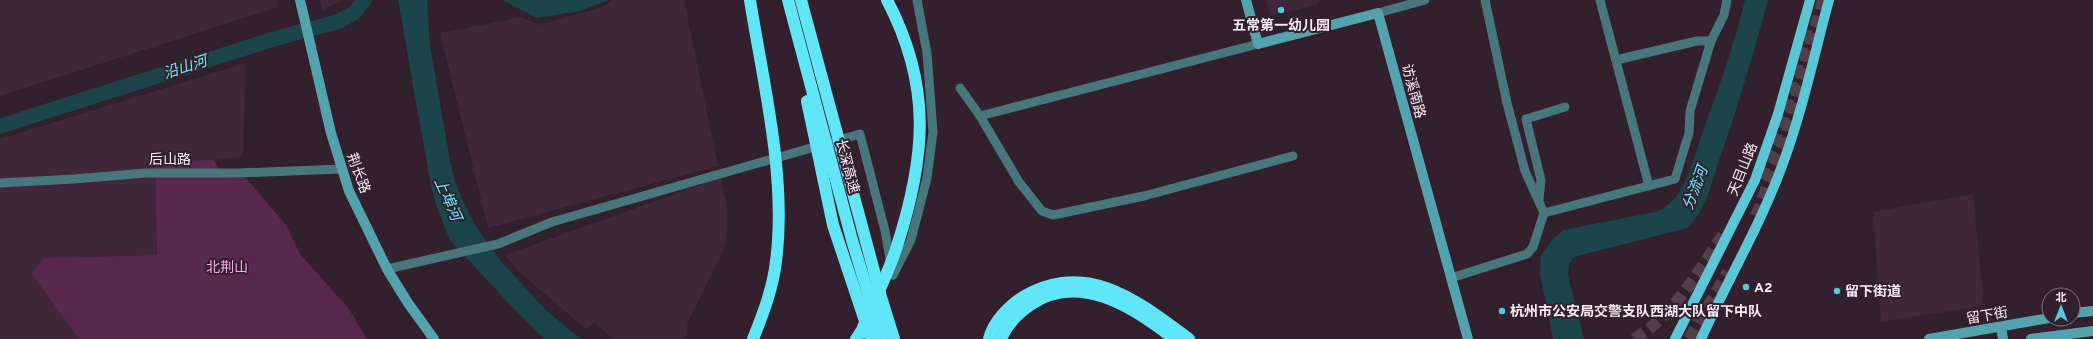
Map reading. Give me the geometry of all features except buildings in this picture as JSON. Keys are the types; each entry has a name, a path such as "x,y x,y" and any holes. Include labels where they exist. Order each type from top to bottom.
{"highway":[{"path":"750,0 776,170 779,221 776,262 764,312 753,339"},
{"path":"787,0 833,225 871,339"},
{"name":"长深高速","path":"787,0 852,240 882,339"},
{"name":"长深高速","path":"801,0 881,297 894,339"},
{"path":"856,339 897,247 920,153 920,107 914,67 900,24 887,0"},
{"path":"989,339 991,333 1002,316 1022,298 1035,291 1060,284 1083,282 1120,292 1161,317 1182,337"},
{"path":"1001,339 1004,331 1016,314 1035,301 1050,295 1068,292 1094,294 1128,306 1182,337"}],"main road":[{"path":"1246,0 1258,44 1378,13"},
{"name":"天目山路","path":"1675,339 1755,180 1778,114 1810,0"},
{"path":"1701,339 1723,290 1765,209 1782,166 1796,125 1829,0"},
{"name":"荆长路","path":"301,4 341,168 366,229 387,269 408,303 434,339"},
{"name":"访溪南路","path":"1378,13 1468,339"},
{"path":"2081,312 2093,311"},
{"name":"留下街","path":"1929,339 2041,320"},
{"path":"2001,327 2003,339"},
{"path":"2031,339 2093,331"}],"street":[{"path":"387,269 498,244 552,222 860,134 885,231 893,276 911,240 927,178 933,132 927,53 917,0"},
{"path":"1378,13 1425,0"},
{"path":"1451,278 1527,254 1533,247 1544,213 1525,171 1507,103 1485,0"},
{"path":"1600,0 1648,186"},
{"path":"1544,213 1675,179 1689,133 1690,111 1711,41 1724,15 1727,0"},
{"path":"1616,60 1697,42 1711,41"},
{"path":"980,116 1258,44"},
{"path":"960,88 980,116 1019,182 1042,211 1053,215 1144,196 1293,156"},
{"path":"1539,201 1540,180 1526,119 1565,107"},
{"name":"后山路","path":"0,183 74,180 146,173 238,173 341,168"}],"shaded area":[{"path":"0,0 277,0 278,7 0,96"},
{"path":"320,0 344,0 322,10"},
{"path":"612,0 684,0 718,166 488,228 440,33 521,17 539,25 603,7"},
{"name":"五常第一幼儿园","path":"1266,0 1320,0 1318,4 1270,16"},
{"path":"246,63 243,156 214,160 155,161 157,255 44,258 31,273 79,339 0,339 0,139"},
{"path":"720,178 726,199 726,244 688,322 686,337 684,339 613,339 595,323 586,329 517,270 505,255"},
{"path":"1973,194 1983,295 1982,303 1975,307 1881,322 1873,212"}],"green space":[{"name":"北荆山","path":"214,160 224,177 246,178 286,225 300,254 349,309 367,339 79,339 31,273 44,258 157,255 155,161"}],"water":[{"path":"359,0 369,0 356,15 327,31 323,18 352,8"},
{"name":"上埠河","path":"398,0 427,0 430,46 450,160 455,182 475,225 500,260 544,308 580,339 544,339 450,240 437,208 430,181"},
{"path":"502,0 609,0 580,11 537,18"},
{"name":"分流河","path":"1745,0 1768,0 1733,121 1707,197 1699,214 1687,228 1574,257 1569,264 1568,275 1584,339 1553,339 1540,275 1541,256 1551,241 1563,230 1655,212 1669,204 1675,198 1684,183 1694,160 1726,65"}],"waterway":[{"name":"沿山河","path":"0,126 277,38 337,22 354,13 364,0"}],"tunnel":[{"path":"1756,216 1784,142 1823,0"},
{"path":"1760,178 1784,116 1807,28"},
{"path":"1634,339 1649,329 1662,317 1686,290 1726,231"},
{"path":"1689,339 1728,272"}],"place":[{"name":"五常第一幼儿园","path":"1281,10"},
{"name":"A2","path":"1746,287"},
{"name":"留下街道","path":"1837,291"},
{"name":"杭州市公安局交警支队西湖大队留下中队","path":"1502,311"}]}
